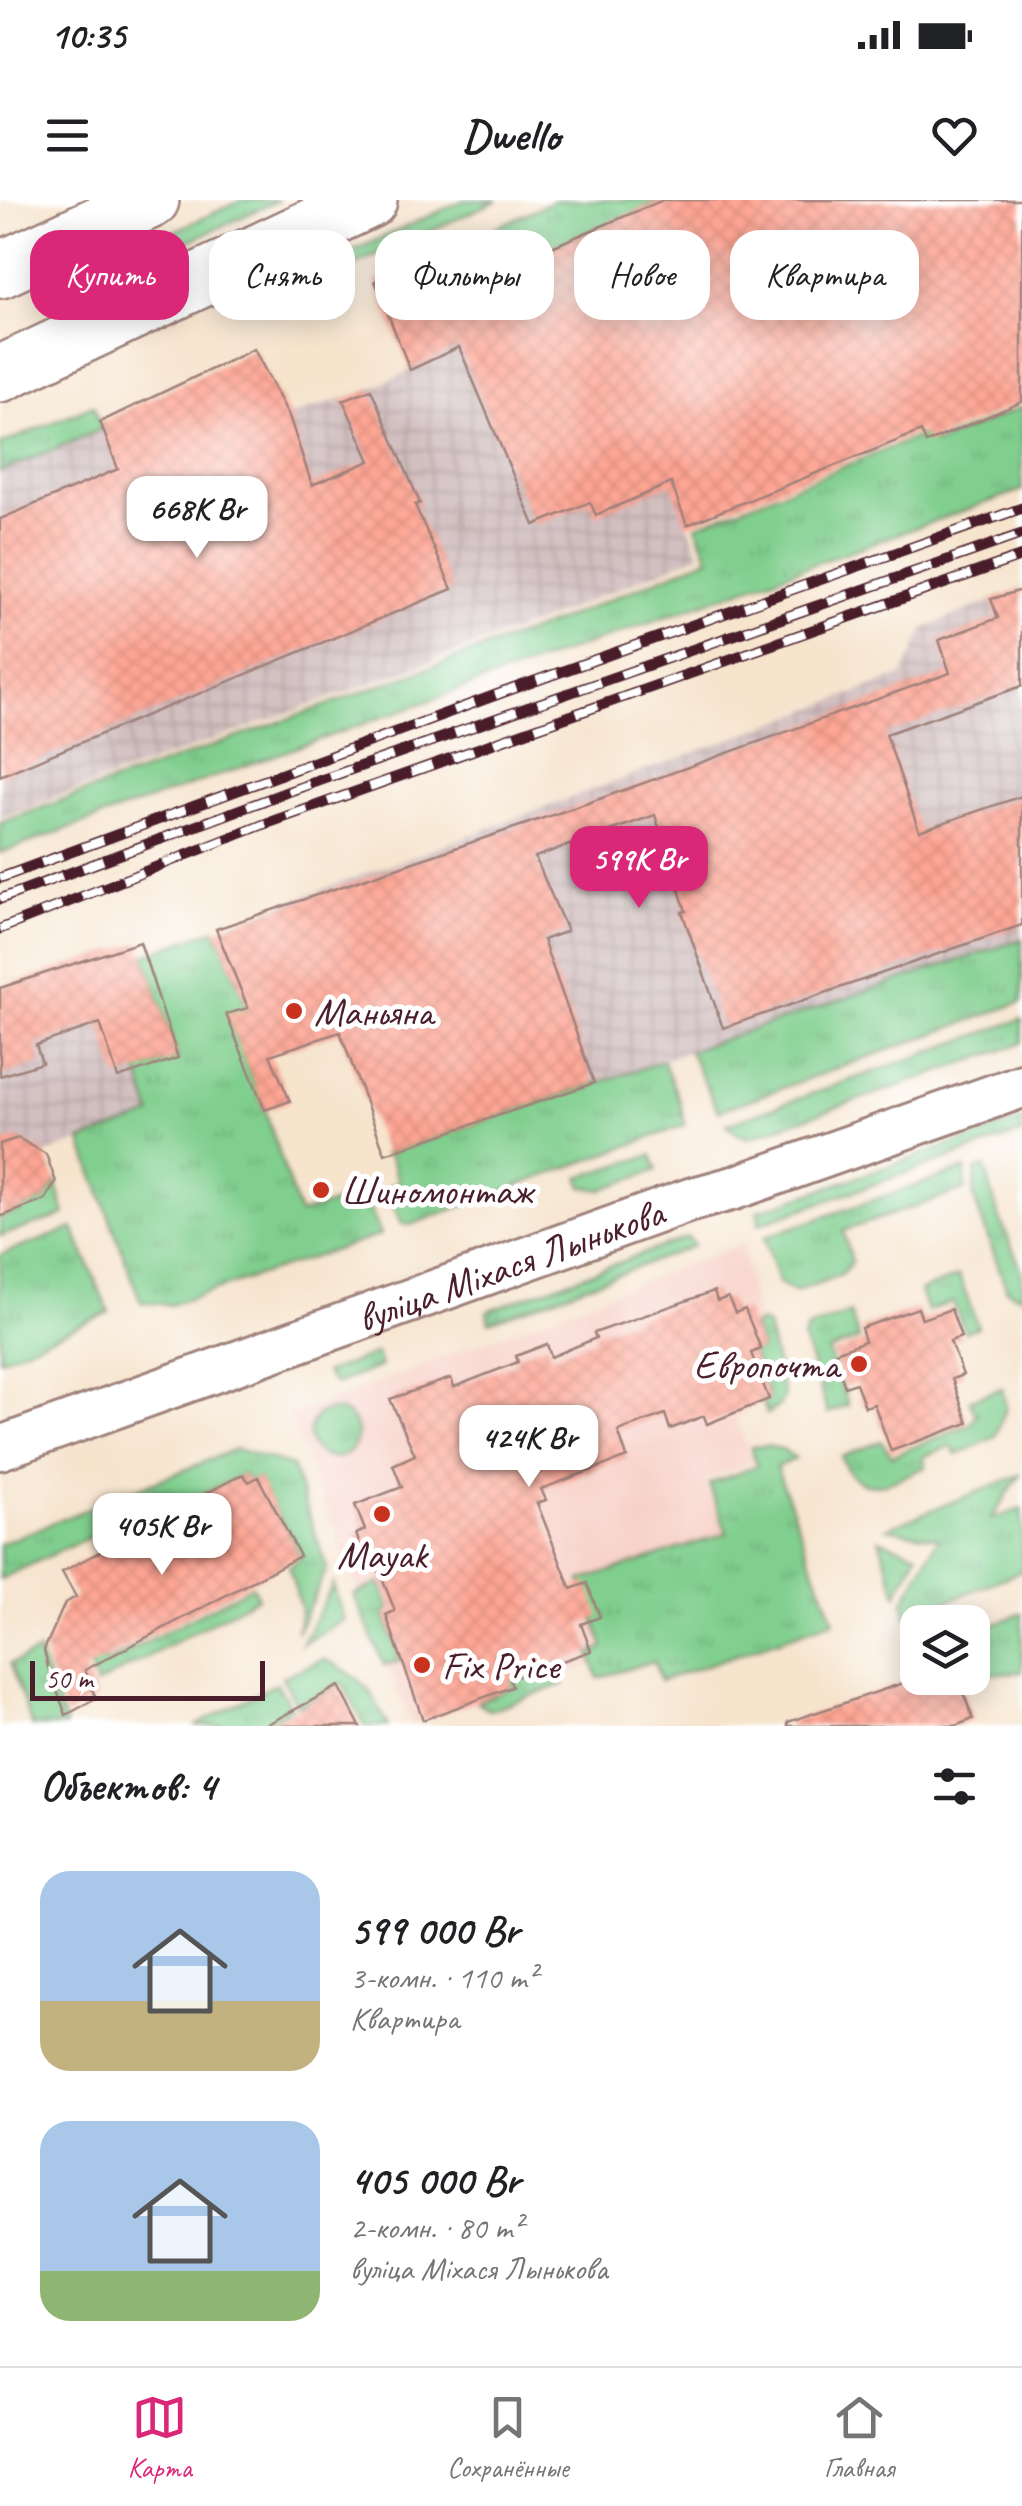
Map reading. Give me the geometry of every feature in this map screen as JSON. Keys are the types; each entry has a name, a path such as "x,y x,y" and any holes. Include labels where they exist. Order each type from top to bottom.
{"main road":[{"path":"0,270 151,200"},
{"path":"0,374 369,200"}],"street":[{"name":"вуліца Міхася Лынькова","path":"0,1448 690,1200 1022,1086"}],"shaded area":[{"path":"663,200 1022,200 921,431 688,524 700,554 537,623 0,818 0,473 102,430 100,423 254,349 289,416 371,389 458,347 447,320 554,320 554,246 574,238 574,320 710,320 710,230 592,230"},
{"path":"1022,588 1022,939 385,1154 340,1032 254,1005 248,1008 216,929 903,675 925,628"},
{"path":"140,942 178,1058 153,1115 46,1154 56,1182 45,1200 0,1217 0,988"},
{"path":"743,1243 770,1399 735,1416 752,1463 704,1481 725,1533 584,1581 613,1657 411,1724 289,1416"}],"green space":[{"path":"242,200 279,200 189,241 189,230 177,230"},
{"path":"464,200 498,200 432,230 399,230"},
{"path":"555,200 663,200 592,230 574,230 574,238 554,246 554,230 491,230"},
{"path":"375,241 375,256 355,265 355,250"},
{"path":"93,405 102,429 0,472 0,445"},
{"path":"1022,407 1022,490 0,853 0,823 548,625 709,558 696,526 929,432 934,444"},
{"path":"216,929 248,1008 227,1015 265,1110 299,1214 364,1194 380,1235 170,1305 141,1302 81,1141 152,1115 138,1071 178,1058 145,955"},
{"path":"1022,939 1022,1002 718,1111 689,1051"},
{"path":"1022,1019 1022,1043 1017,1045 748,1138 727,1124"},
{"path":"663,1061 685,1125 410,1225 402,1224 385,1188 399,1182 390,1157 385,1154"},
{"path":"1022,1120 1022,1133 759,1224 758,1211"},
{"path":"652,1155 657,1170 601,1190 583,1187 579,1177"},
{"path":"985,1167 998,1214 1022,1271 1022,1297 1007,1290 973,1196 976,1170"},
{"path":"965,1169 966,1189 843,1231 852,1262 840,1275 794,1292 778,1282 764,1237"},
{"path":"56,1182 65,1215 0,1236 0,1217 45,1200"},
{"path":"73,1228 109,1312 0,1359 0,1255"},
{"path":"688,1237 694,1246 489,1322 487,1311"},
{"path":"959,1276 978,1327 965,1332 953,1302 927,1311 920,1291"},
{"path":"850,1313 859,1339 828,1351 848,1405 828,1413 803,1337 809,1328"},
{"path":"761,1322 767,1326 784,1396 780,1405 767,1414 763,1402 769,1398 752,1353 761,1349 753,1326"},
{"path":"376,1353 381,1366 335,1384 325,1373"},
{"path":"1002,1388 1006,1408 995,1437 957,1455 951,1446 923,1457 926,1467 878,1485 857,1480 841,1457 881,1441 892,1456 971,1424 976,1415 969,1400"},
{"path":"333,1410 350,1417 357,1434 350,1451 333,1458 316,1451 309,1434 316,1417"},
{"path":"751,1447 782,1449 796,1459 776,1467 834,1621 660,1681 654,1661 598,1678 590,1654 604,1647 581,1581 727,1533 709,1484 757,1466"},
{"path":"236,1449 292,1466 327,1568 297,1633 301,1609 289,1567 301,1558 258,1478 249,1482 243,1474 152,1519 145,1511 0,1579 0,1544"},
{"path":"1020,1475 991,1519 1022,1509 1022,1571 937,1605 903,1603 939,1538 887,1528"},
{"path":"879,1539 918,1554 897,1594"},
{"path":"380,1583 390,1610 384,1613 400,1661 384,1665 354,1595"},
{"path":"333,1584 344,1620 302,1644"},
{"path":"252,1586 258,1597 96,1685 88,1658 94,1645 106,1663"},
{"path":"1022,1613 1022,1672 990,1673 990,1625"},
{"path":"38,1652 66,1726 32,1726 10,1664"},
{"path":"324,1659 364,1685 388,1726 365,1726 342,1683 298,1706 282,1677"},
{"path":"557,1662 564,1684 490,1710 478,1702 512,1687 510,1679"},
{"path":"277,1683 291,1708 258,1726 195,1726"}],"building":[{"path":"663,200 1022,200 1022,402 926,443 921,431 687,525 671,483 596,515 590,502 534,525 459,347 410,370 390,320 554,320 554,246 574,238 574,320 710,320 710,230 592,230"},
{"path":"254,349 289,416 312,485 370,461 343,400 371,389 452,589 0,776 0,519 118,469 100,422"},
{"path":"1022,590 1022,686 886,734 919,831 1022,796 1022,925 723,1028 682,912 686,911 655,815 535,857 567,931 543,940 594,1083 385,1154 340,1032 270,1055 290,1101 265,1110 226,1014 248,1008 216,929 588,803 950,673 939,640 998,618 991,599"},
{"path":"140,942 178,1058 118,1078 100,1023 36,1045 42,1063 0,1076 0,988"},
{"path":"18,1138 46,1154 56,1182 45,1200 0,1217 0,1144"},
{"path":"714,1291 717,1301 728,1297 735,1313 745,1309 761,1349 751,1353 769,1399 707,1424 704,1416 670,1429 665,1414 618,1431 627,1457 541,1489 546,1500 537,1503 571,1589 587,1583 600,1617 581,1624 591,1651 510,1679 512,1687 423,1720 386,1615 395,1611 374,1558 366,1561 356,1534 365,1530 355,1505 402,1487 393,1465 415,1455 390,1399 451,1378 454,1387 518,1362 516,1356 547,1344 551,1357 596,1338 594,1333"},
{"path":"918,1308 922,1319 951,1309 961,1337 950,1341 963,1375 952,1379 968,1423 891,1451 874,1404 865,1407 856,1383 845,1387 833,1353 865,1341 861,1328"},
{"path":"243,1474 249,1482 258,1477 300,1556 85,1670 96,1699 66,1715 44,1650 65,1603 76,1597 62,1572 112,1545 103,1532 145,1512 151,1522"},
{"path":"900,1684 900,1695 964,1695 973,1719 955,1726 788,1726 788,1722"},
{"path":"339,1686 360,1726 264,1726"}],"railway":[{"path":"0,878 504,692 1022,508"},
{"path":"0,899 287,792 1022,534"},
{"path":"0,929 262,825 1022,556"}],"place":[{"name":"Маньяна","path":"294,1011"},
{"name":"Шиномонтаж","path":"321,1190"},
{"name":"Европочта","path":"859,1364"},
{"name":"Mayak","path":"382,1514"},
{"name":"Fix Price","path":"422,1665"}]}
